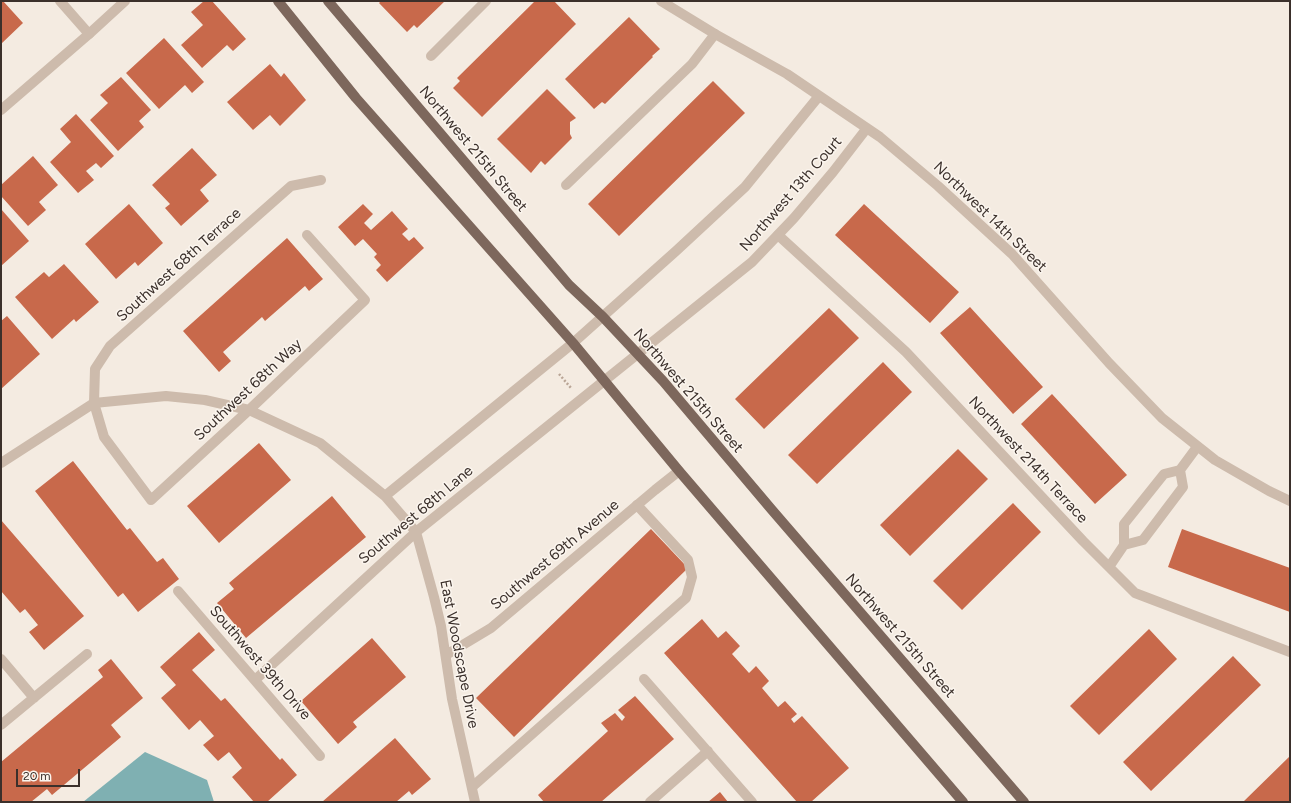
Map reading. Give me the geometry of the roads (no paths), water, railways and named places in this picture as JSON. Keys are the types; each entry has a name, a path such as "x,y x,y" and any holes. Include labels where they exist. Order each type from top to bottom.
{"main road":[{"path":"278,1 356,98 573,343 679,471 963,802"},
{"name":"Northwest 215th Street","path":"328,1 569,285 603,317 663,381 772,510 1024,802"}],"street":[{"path":"60,1 89,34"},
{"path":"1,110 125,1"},
{"path":"431,56 486,1"},
{"name":"Northwest 14th Street","path":"661,1 715,34 787,74 880,137 938,186 1012,254 1109,363 1162,418 1215,460 1269,491 1290,501"},
{"path":"566,185 692,64 715,34"},
{"path":"385,496 573,343 745,187 819,96"},
{"name":"Northwest 13th Court","path":"604,380 752,262 794,218 833,172 867,128"},
{"name":"Southwest 68th Terrace","path":"151,500 104,437 94,403 95,369 110,346 291,186 321,180"},
{"name":"Northwest 214th Terrace","path":"778,235 906,352 1083,541 1135,594 1290,652"},
{"name":"Southwest 68th Way","path":"151,500 249,410 364,300 307,236"},
{"name":"Southwest 68th Lane","path":"255,680 416,532 604,380"},
{"name":"East Woodscape Drive","path":"1,463 94,403 166,396 204,400 249,410 320,443 385,496 416,532 441,626 452,700 475,802"},
{"path":"1109,567 1124,545 1124,524 1164,474 1180,470 1197,447"},
{"path":"1124,545 1143,540 1183,488 1180,470"},
{"name":"Southwest 69th Avenue","path":"446,655 491,628 679,471"},
{"path":"472,787 686,598 692,577 688,560 637,505"},
{"name":"Southwest 39th Drive","path":"178,591 320,756"},
{"path":"1,724 87,654"},
{"path":"1,659 34,698"},
{"path":"644,679 752,802"},
{"path":"650,802 708,751"}],"water":[{"path":"145,752 207,780 214,802 83,802"}]}
